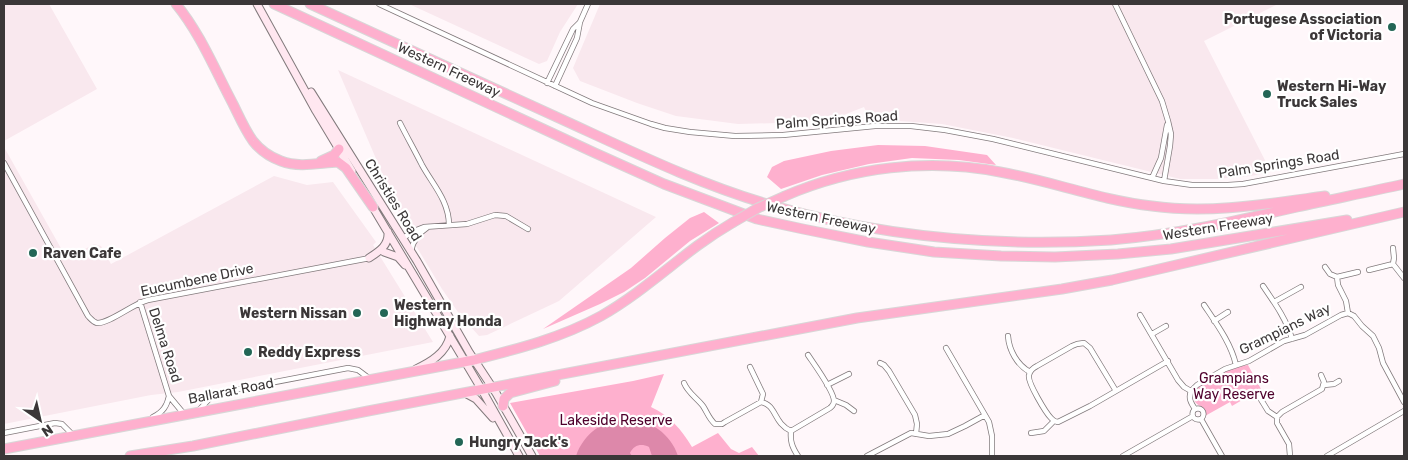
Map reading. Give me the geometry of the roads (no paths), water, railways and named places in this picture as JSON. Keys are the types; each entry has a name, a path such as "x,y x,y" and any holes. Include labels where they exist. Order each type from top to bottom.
{"highway":[{"path":"176,4 201,43 245,129 254,141 268,154 292,164 309,165 338,162 346,168 373,207"},
{"name":"Western Freeway","path":"274,4 664,184 758,219 868,242 934,252 1001,256 1054,257 1118,254 1171,249 1404,212"},
{"name":"Western Freeway","path":"310,4 689,177 774,206 875,228 963,239 1026,242 1112,240 1235,222 1404,182"},
{"path":"309,165 328,158 339,149"},
{"name":"Ballarat Road","path":"4,449 469,360 539,342 577,328 601,316 655,280 696,247 758,208 813,184 871,170 925,165 998,171 1129,203 1199,210 1338,194 1404,182"},
{"path":"130,456 193,446 857,318 1062,289 1112,280 1404,212"},
{"path":"503,406 504,399 510,393 595,368"}],"main road":[{"name":"Christies Road","path":"257,4 288,57 403,238 469,360"},
{"name":"Christies Road","path":"288,57 316,111 450,336 469,360"},
{"path":"316,100 339,144 339,149"},
{"path":"370,258 384,247 388,231"},
{"path":"396,243 403,238"},
{"path":"384,252 400,259 422,287"},
{"path":"407,372 437,357 446,346 450,336"},
{"path":"469,360 492,388 532,456"},
{"path":"469,360 482,390 519,456"},
{"path":"465,393 476,399 501,425"}],"street":[{"name":"Palm Springs Road","path":"379,4 611,111 651,124 690,132 758,136 875,126 912,126 993,139 1164,181 1192,185 1243,184 1404,154"},
{"path":"554,86 578,38 580,22 588,4"},
{"path":"1115,4 1162,101 1168,121 1171,134 1164,181"},
{"path":"547,83 573,29 580,22"},
{"path":"1152,178 1161,158 1168,121"},
{"path":"400,123 423,167 444,200 447,209 448,225"},
{"name":"Eucumbene Drive","path":"4,164 94,322 101,322 140,302 370,258 384,252 396,243"},
{"path":"403,238 418,229 429,226 467,224 500,215 510,218 528,229"},
{"path":"411,252 418,236 429,226"},
{"path":"1393,248 1393,264 1404,278"},
{"path":"1369,270 1393,264"},
{"path":"1325,267 1330,274 1337,277 1358,272"},
{"path":"1337,277 1338,285 1346,301 1348,313"},
{"path":"1263,286 1274,302 1292,338"},
{"path":"1274,302 1301,287"},
{"name":"Delma Road","path":"140,302 170,396 185,414"},
{"path":"1204,305 1234,357 1236,365"},
{"path":"1214,321 1228,312"},
{"name":"Grampians Way","path":"1191,391 1218,372 1249,361 1281,343 1304,335 1348,313 1354,316 1373,336 1383,363 1404,402"},
{"path":"1123,456 1193,416 1195,409 1190,400 1189,395 1191,391 1181,385 1140,316"},
{"path":"1152,334 1166,326"},
{"path":"1008,336 1009,345 1018,362 1030,372"},
{"path":"1116,391 1088,344 1084,343 1072,346 1030,372 1031,384 1048,415 1058,422 1062,421 1116,391 1168,361"},
{"path":"946,348 985,415 991,430 992,456"},
{"path":"791,431 833,406 834,400 827,385 808,354"},
{"path":"880,363 890,371 914,415 917,424 916,434"},
{"path":"684,383 715,424 722,424 760,402 764,394 750,367"},
{"path":"198,412 213,395 218,393 348,368 358,370 370,379"},
{"path":"827,385 849,374"},
{"path":"1290,456 1289,444 1277,423 1277,417 1282,412 1320,390 1324,385 1321,374"},
{"path":"1324,385 1334,384 1339,381"},
{"name":"Delma Road","path":"141,422 161,413 170,396"},
{"path":"1260,398 1268,411 1277,417"},
{"path":"834,400 846,404 854,411"},
{"path":"760,402 769,405 782,426 791,431"},
{"path":"1195,409 1203,411 1201,418"},
{"path":"1327,456 1404,411"},
{"path":"867,456 911,433 929,436 948,434 985,415"},
{"path":"1193,416 1198,419 1201,418"},
{"path":"1201,418 1222,456"},
{"path":"1031,433 1044,431 1054,421"},
{"path":"4,433 55,423 62,424 74,436"},
{"path":"791,431 791,445 798,456"}],"place":[{"name":"Portugese Association of Victoria","path":"1392,27"},
{"name":"Western Hi-Way Truck Sales","path":"1267,94"},
{"name":"Raven Cafe","path":"33,253"},
{"name":"Western Nissan","path":"357,313"},
{"name":"Western Highway Honda","path":"384,313"},
{"name":"Reddy Express","path":"248,352"},
{"name":"Hungry Jack's","path":"459,442"}],"park label":[{"name":"Grampians Way Reserve","path":"1234,386"},
{"name":"Lakeside Reserve","path":"616,420"}]}
